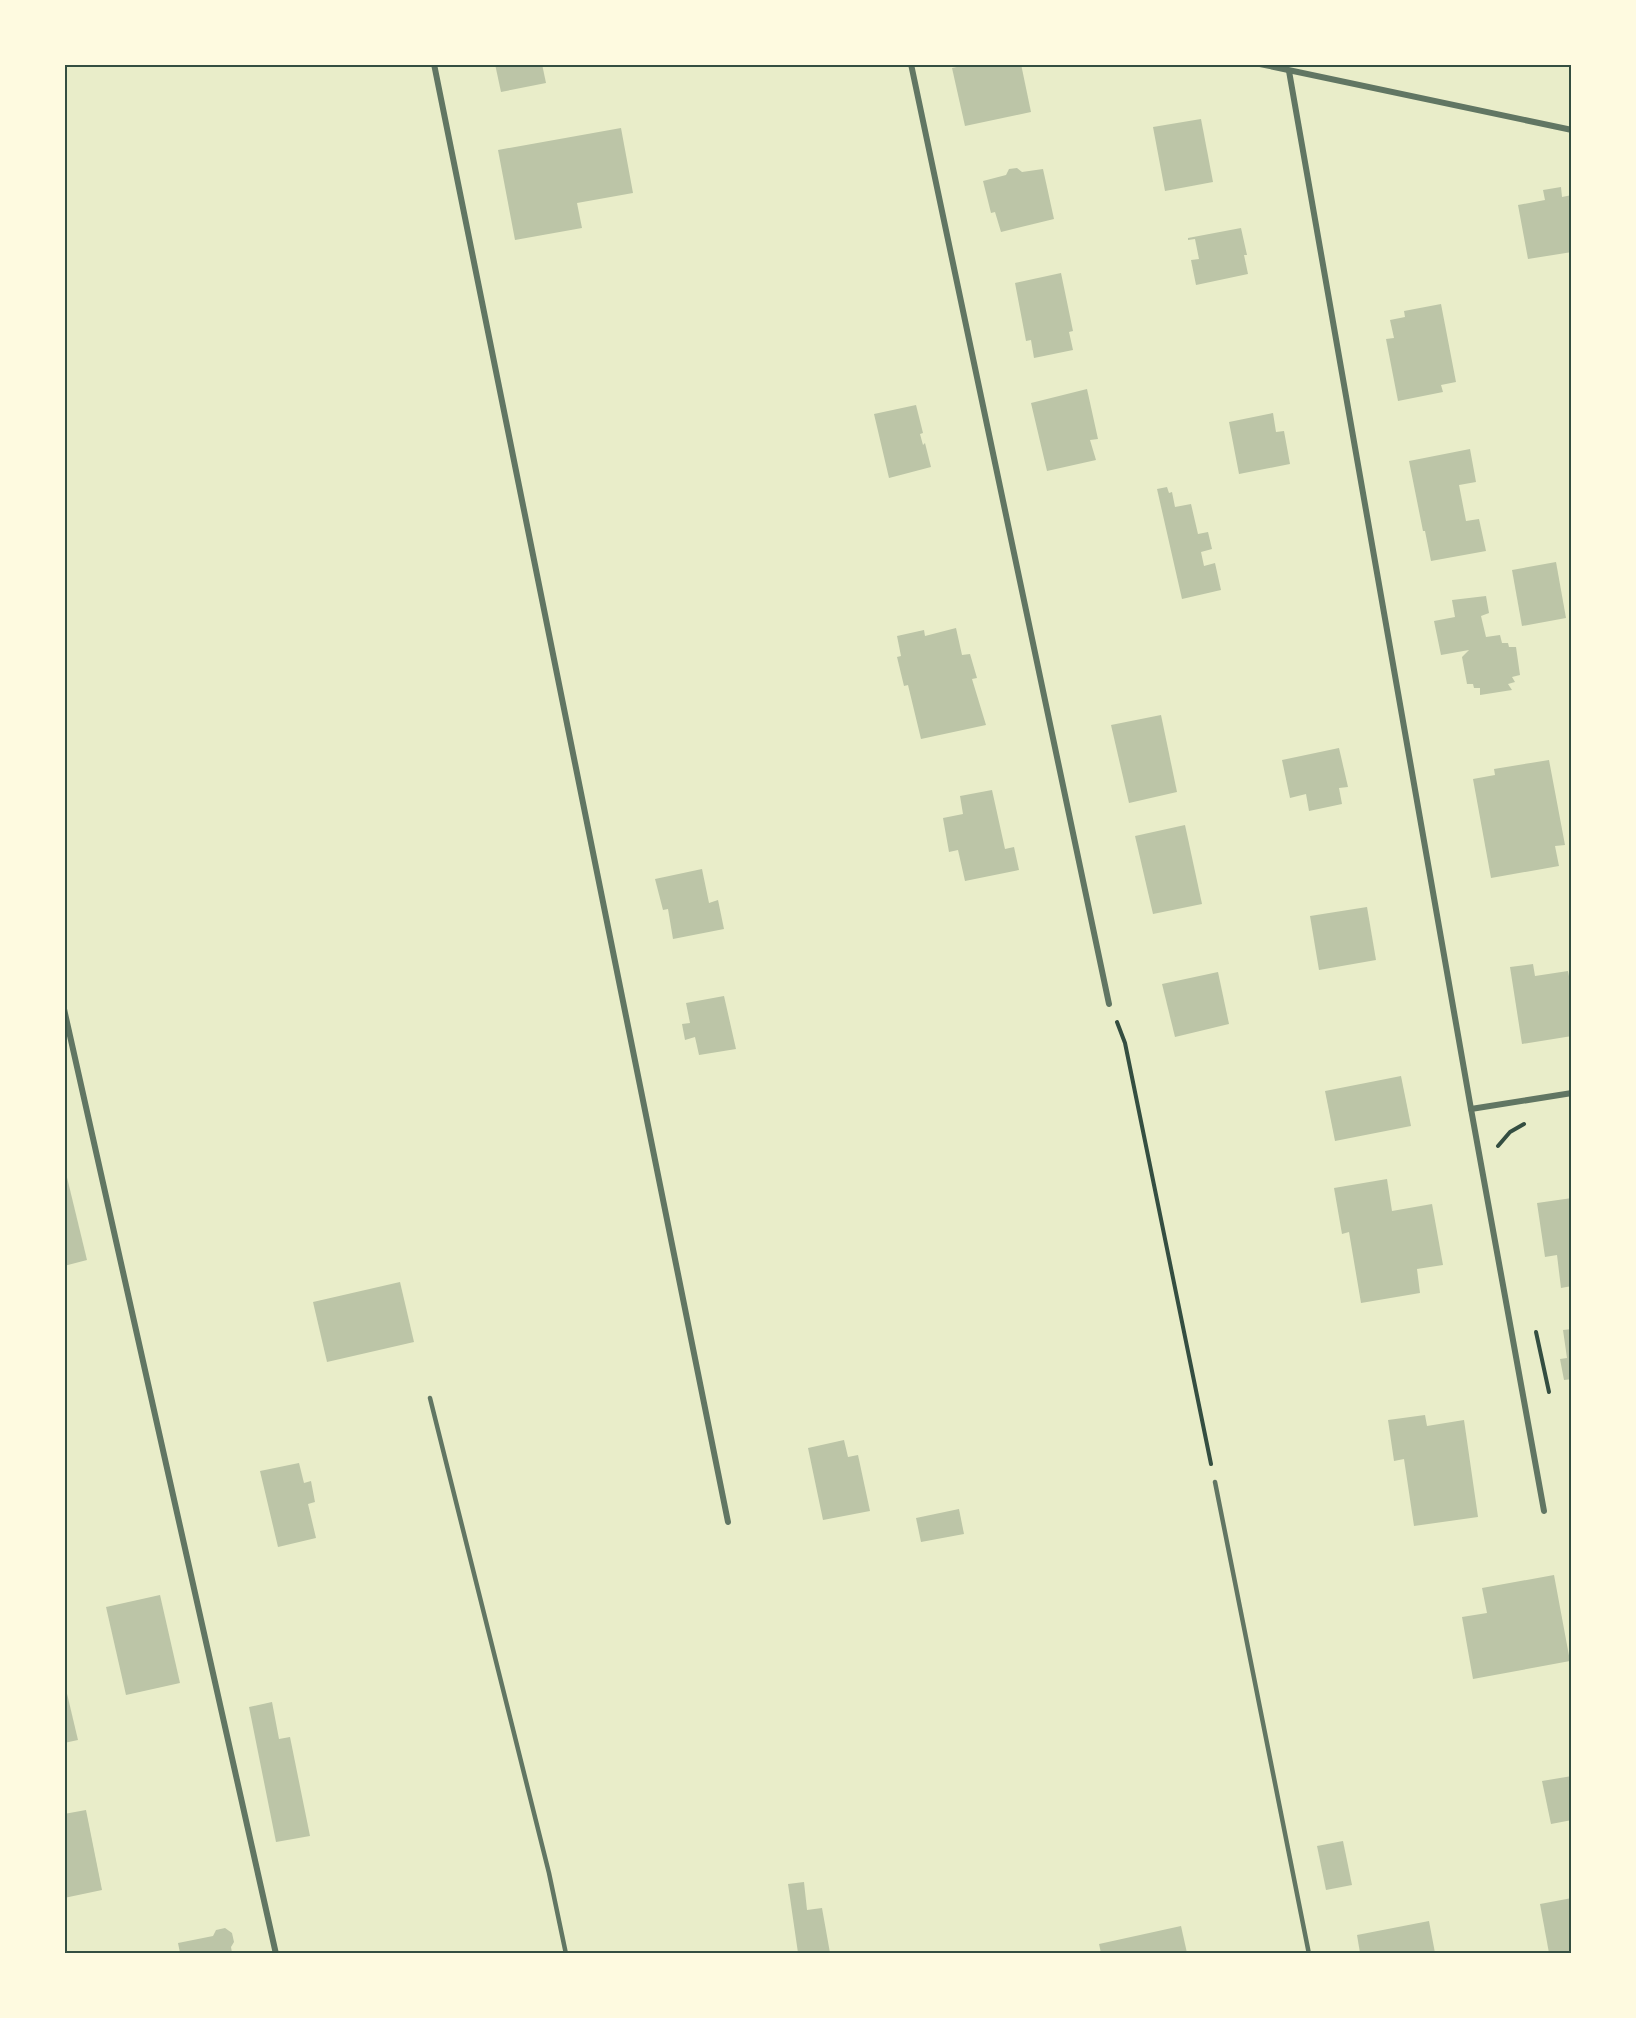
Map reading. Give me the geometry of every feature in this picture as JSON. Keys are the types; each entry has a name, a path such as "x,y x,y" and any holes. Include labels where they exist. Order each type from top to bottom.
{"street":[{"path":"434,64 728,1522"},
{"path":"911,64 1109,1004"},
{"path":"1260,64 1572,130"},
{"path":"1288,71 1544,1511"},
{"path":"64,1009 276,1953"},
{"path":"1471,1109 1572,1094"}],"lane":[{"path":"430,1398 549,1873 566,1953"},
{"path":"1215,1482 1309,1953"}],"path":[{"path":"1109,1004 1125,1043 1215,1482"},
{"path":"1499,1155 1498,1146 1510,1132 1530,1120"},
{"path":"1536,1330 1549,1392"}],"building":[{"path":"495,64 542,64 546,83 501,92"},
{"path":"971,64 1021,64 1031,112 965,126 952,68"},
{"path":"1201,119 1213,182 1165,191 1153,127"},
{"path":"621,128 633,193 577,203 582,228 515,240 498,150"},
{"path":"1017,168 1022,172 1043,169 1054,219 1001,232 995,212 991,213 983,181 1006,175 1009,169"},
{"path":"1561,187 1562,197 1572,195 1572,252 1528,259 1518,205 1545,200 1543,190"},
{"path":"1241,228 1247,255 1244,255 1248,274 1196,285 1191,260 1199,259 1195,239 1188,240 1188,238"},
{"path":"1061,273 1073,331 1069,332 1073,350 1034,358 1031,340 1026,341 1015,283"},
{"path":"1441,304 1456,382 1441,385 1443,392 1398,401 1386,339 1394,338 1390,320 1405,317 1404,311"},
{"path":"1087,389 1098,439 1090,440 1096,460 1047,471 1031,403"},
{"path":"916,405 923,433 920,434 923,445 925,443 931,467 889,478 874,414"},
{"path":"1273,413 1276,432 1284,431 1290,464 1239,474 1229,422"},
{"path":"1470,449 1476,482 1459,485 1466,521 1479,519 1486,551 1431,561 1409,461"},
{"path":"1167,487 1169,493 1172,492 1175,507 1191,504 1198,534 1208,532 1212,549 1201,552 1204,566 1215,563 1221,590 1182,599 1157,489"},
{"path":"1556,562 1566,618 1522,626 1512,570"},
{"path":"1486,596 1489,613 1481,616 1486,637 1500,635 1502,643 1508,643 1509,647 1516,647 1520,675 1512,677 1515,682 1508,684 1512,690 1480,695 1480,688 1467,684 1462,657 1469,650 1441,655 1434,621 1455,617 1452,600"},
{"path":"956,628 962,655 970,654 977,678 972,679 986,725 921,739 908,685 904,686 897,657 901,656 897,636 924,630 925,636"},
{"path":"1161,715 1177,792 1129,803 1111,725"},
{"path":"1339,748 1348,787 1339,788 1342,804 1309,811 1306,794 1290,798 1282,760"},
{"path":"1549,760 1565,845 1555,846 1559,866 1491,878 1473,779 1495,775 1494,769"},
{"path":"992,790 1005,849 1014,847 1019,870 965,881 958,850 949,852 943,818 963,814 960,796"},
{"path":"1185,825 1202,904 1153,914 1135,836"},
{"path":"702,869 709,903 718,900 724,929 673,939 668,909 663,910 655,879"},
{"path":"1367,907 1376,960 1319,970 1310,916"},
{"path":"1533,964 1535,976 1568,971 1572,992 1572,1036 1522,1044 1510,967"},
{"path":"1218,972 1229,1024 1175,1037 1162,984"},
{"path":"724,996 736,1049 699,1055 695,1037 685,1040 682,1024 690,1023 686,1003"},
{"path":"1401,1076 1411,1126 1335,1141 1325,1091"},
{"path":"64,1165 87,1260 64,1266"},
{"path":"1387,1179 1392,1211 1432,1204 1443,1265 1417,1269 1420,1293 1361,1303 1349,1232 1342,1234 1334,1188"},
{"path":"1572,1198 1572,1286 1561,1288 1557,1255 1545,1257 1537,1203"},
{"path":"400,1282 414,1342 327,1362 313,1302"},
{"path":"1572,1329 1572,1379 1564,1380 1560,1359 1567,1358 1563,1330"},
{"path":"1425,1415 1427,1426 1464,1420 1478,1517 1414,1526 1404,1459 1394,1461 1388,1420"},
{"path":"844,1440 848,1457 858,1455 870,1511 823,1520 808,1448"},
{"path":"299,1463 304,1483 311,1481 315,1502 308,1504 316,1538 278,1547 260,1471"},
{"path":"959,1509 964,1534 921,1542 916,1518"},
{"path":"1554,1575 1570,1661 1473,1679 1462,1617 1487,1613 1482,1588"},
{"path":"160,1595 180,1683 126,1695 106,1607"},
{"path":"64,1681 78,1740 64,1743"},
{"path":"272,1702 279,1739 290,1737 310,1836 276,1842 249,1707"},
{"path":"1572,1776 1572,1820 1551,1824 1542,1781"},
{"path":"86,1810 102,1890 64,1898 64,1814"},
{"path":"1343,1841 1352,1885 1326,1890 1317,1846"},
{"path":"804,1882 807,1910 822,1908 830,1953 798,1953 788,1884"},
{"path":"1572,1898 1572,1953 1549,1953 1540,1904"},
{"path":"1429,1921 1435,1953 1360,1953 1357,1935"},
{"path":"1181,1926 1187,1953 1101,1953 1099,1944"},
{"path":"225,1928 232,1933 234,1942 231,1947 232,1953 180,1953 178,1943 213,1936 216,1930"}]}
